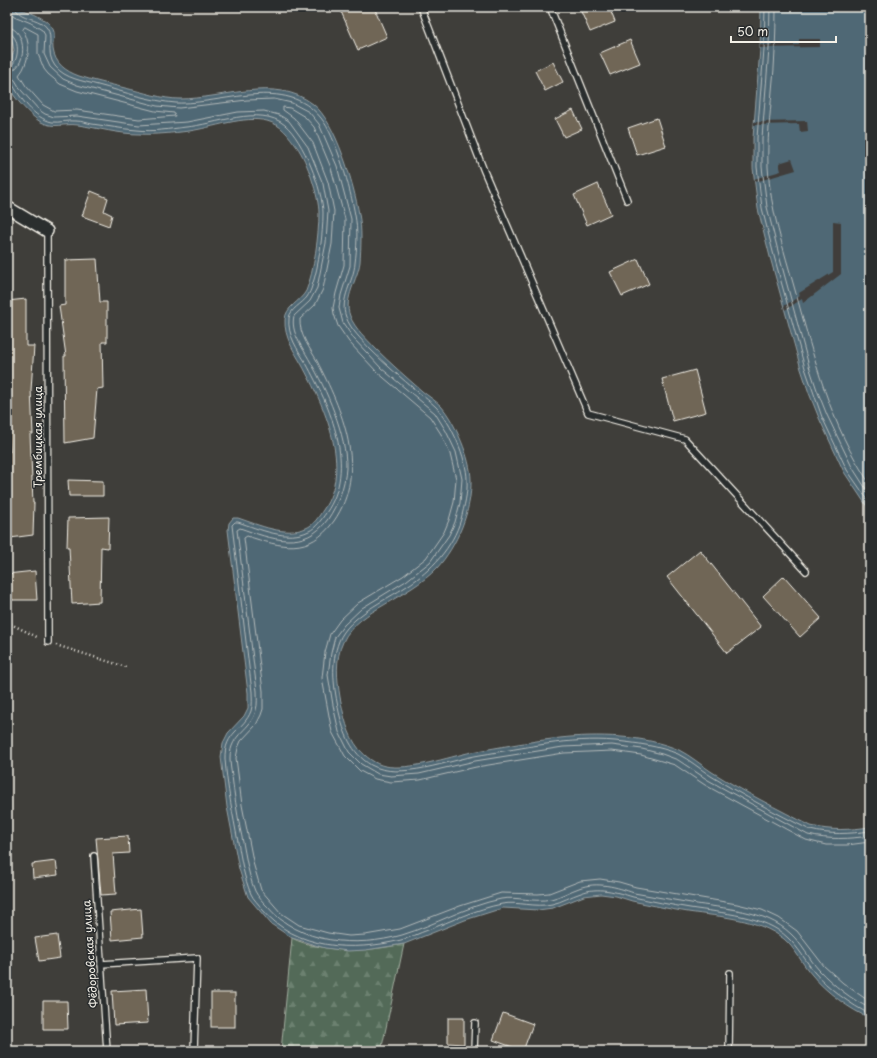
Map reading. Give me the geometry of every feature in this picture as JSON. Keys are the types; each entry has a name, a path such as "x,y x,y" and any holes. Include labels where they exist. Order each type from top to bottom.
{"street":[{"path":"7,207 47,232"}],"lane":[{"path":"421,7 484,171 588,413 685,439 806,571"},
{"path":"550,7 627,200"},
{"name":"Трембицкая улица","path":"47,232 48,642"},
{"name":"Фёдоровская улица","path":"94,856 107,1051"},
{"path":"101,964 197,958 194,1051"},
{"path":"729,1051 730,973"},
{"path":"474,1051 475,1023"}],"path":[{"path":"7,622 48,642 126,667"}],"green space":[{"path":"292,938 316,946 349,950 382,948 404,944 381,1051 281,1051"}],"water":[{"path":"7,7 34,14 52,27 54,32 54,54 58,62 65,69 74,74 152,95 173,99 197,98 249,91 282,91 298,95 313,104 329,125 336,139 343,155 353,187 361,226 359,269 348,303 350,316 358,329 392,365 441,406 457,431 468,462 471,480 469,503 462,527 444,559 437,568 419,583 355,625 346,636 340,649 338,662 339,690 346,724 359,749 378,764 385,766 406,767 472,752 549,739 605,736 651,741 679,750 736,786 811,826 840,830 870,827 870,1018 862,1015 838,1000 808,971 788,943 773,932 750,923 726,917 667,908 632,901 616,896 601,894 584,896 553,908 538,910 503,908 465,920 404,944 366,950 348,951 325,948 292,938 271,924 248,897 239,869 227,807 221,757 223,743 228,733 244,716 248,708 248,693 228,530 229,523 233,518 238,518 263,527 281,531 306,528 318,518 332,493 335,475 335,456 332,437 319,399 290,344 285,326 287,312 306,291 314,264 319,213 315,189 305,161 297,147 281,128 267,121 238,121 189,131 151,134 131,134 78,125 50,125 41,122 21,104 7,82 7,65 11,61 14,50 12,41 7,34"},
{"path":"761,7 870,7 870,511 844,472 809,393 801,369 758,209 753,168 753,138 760,49"}],"pier":[{"path":"799,39 820,39 820,47 760,48 760,45 799,45"},
{"path":"807,121 808,131 800,132 799,124 754,125 754,122"},
{"path":"792,159 796,170 755,182 754,179 781,171 779,163"},
{"path":"833,221 841,222 841,274 803,303 802,299 785,310 784,306 800,296 799,293 833,272"}],"building":[{"path":"339,7 374,7 387,37 358,50"},
{"path":"579,7 609,7 615,22 590,32"},
{"path":"630,40 640,63 610,75 600,53"},
{"path":"553,62 563,82 545,91 535,71"},
{"path":"573,110 582,129 564,137 555,119"},
{"path":"657,118 666,146 637,155 628,128"},
{"path":"598,184 611,214 587,225 574,195"},
{"path":"91,191 108,198 104,211 112,215 109,226 82,216"},
{"path":"97,259 100,302 107,302 107,342 102,342 103,388 97,389 93,438 65,443 64,356 66,356 59,306 65,305 65,260"},
{"path":"638,259 649,284 622,296 610,272"},
{"path":"26,299 26,346 34,346 31,390 33,434 30,434 34,503 33,535 10,538 7,477 7,452 10,452 7,421 7,301"},
{"path":"695,370 706,412 673,421 662,379"},
{"path":"68,480 103,481 103,496 69,496"},
{"path":"109,517 108,548 101,547 100,602 72,604 69,547 67,547 68,518"},
{"path":"700,550 761,627 727,653 667,577"},
{"path":"35,571 37,600 12,600 7,574"},
{"path":"784,576 821,618 800,637 763,596"},
{"path":"128,836 129,853 113,854 116,894 101,895 96,838"},
{"path":"56,861 58,875 33,878 32,864"},
{"path":"141,909 143,937 112,940 110,912"},
{"path":"57,935 60,958 39,961 35,938"},
{"path":"146,989 148,1023 114,1025 112,991"},
{"path":"211,993 235,993 235,1027 211,1027"},
{"path":"43,1001 67,1001 68,1029 43,1029"},
{"path":"503,1013 533,1024 523,1051 493,1040"},
{"path":"448,1018 464,1018 464,1044 448,1043"}]}
